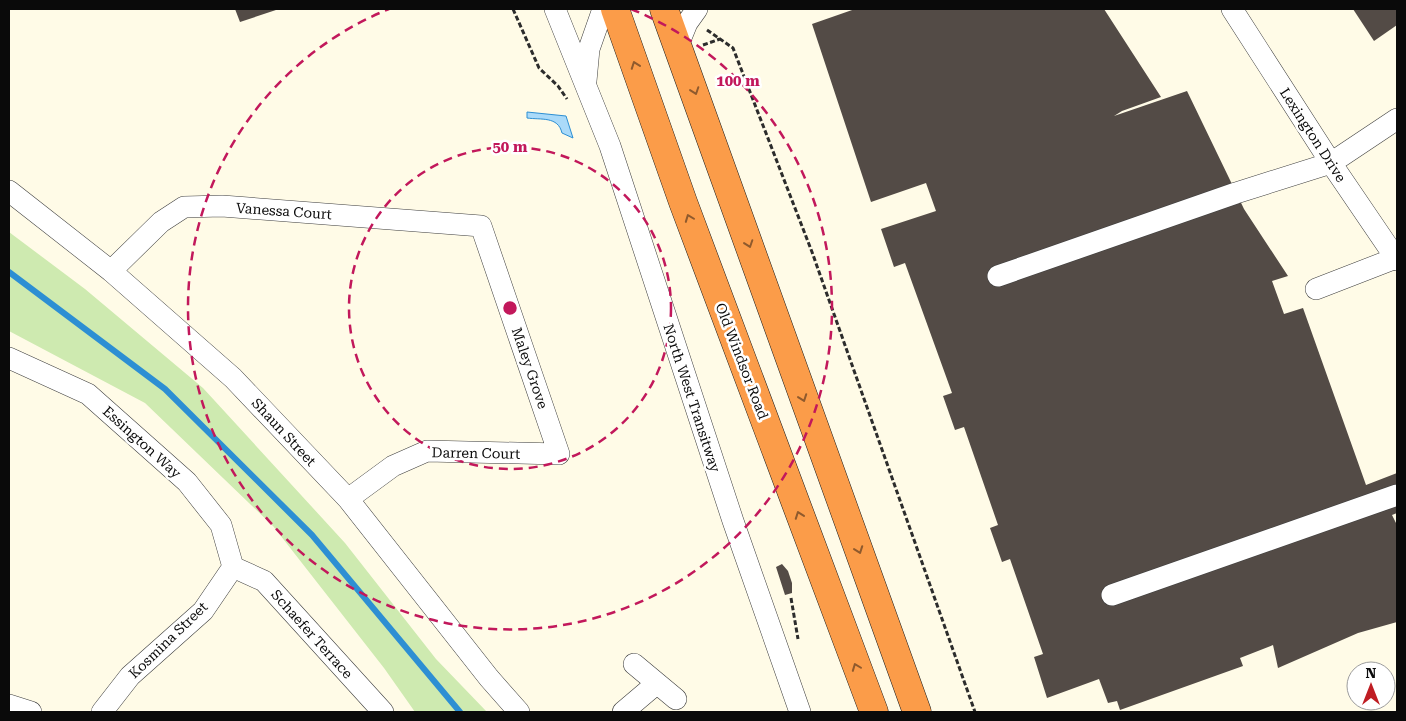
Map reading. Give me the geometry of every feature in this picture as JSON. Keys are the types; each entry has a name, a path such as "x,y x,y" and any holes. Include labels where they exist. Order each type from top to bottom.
{"highway":[{"name":"Old Windsor Road","path":"615,9 683,202 874,712"},
{"path":"664,9 917,712"}],"street":[{"name":"North West Transitway","path":"555,9 586,82 626,194 732,521 800,712"},
{"name":"North West Transitway","path":"586,82 589,49 603,9"},
{"name":"Lexington Drive","path":"1232,9 1331,163 1397,259"},
{"path":"678,45 687,23 699,17"},
{"path":"998,276 1236,193 1331,163 1397,119"},
{"name":"Shaun Street","path":"9,191 111,271 234,378 348,500 489,678 519,712"},
{"name":"Vanessa Court","path":"111,271 161,222 184,207 222,206 481,226"},
{"name":"Maley Grove","path":"481,226 559,454"},
{"path":"1316,289 1397,259"},
{"name":"Essington Way","path":"9,358 88,394 187,482 222,525 234,568"},
{"name":"Darren Court","path":"348,500 393,466 427,451 559,454"},
{"path":"1112,595 1397,495"},
{"name":"Kosmina Street","path":"102,712 130,676 203,612 234,568"},
{"name":"Schaefer Terrace","path":"234,568 264,581 383,712"},
{"path":"634,664 676,699"},
{"path":"623,712 656,684"},
{"path":"9,705 31,712"}],"path":[{"path":"513,9 540,68 558,86"},
{"path":"699,17 733,48 812,252 975,712"}],"green space":[{"path":"9,232 85,289 203,388 345,543 436,659 487,712 415,712 384,668 273,526 145,403 9,331"}],"water":[{"path":"527,112 566,116 573,138 562,133 553,121 527,118"}],"building":[{"path":"235,9 279,9 240,22"},
{"path":"855,9 1104,9 1161,97 1122,111 1114,116 1187,91 1244,209 1288,276 1272,281 1284,314 1303,308 1366,485 1397,473 1397,513 1392,515 1397,525 1397,622 1358,633 1278,668 1273,645 1240,658 1243,666 1120,710 1117,701 1108,703 1099,679 1047,698 1034,657 1043,654 1010,559 1002,562 990,528 998,525 964,427 955,430 943,396 952,393 905,263 894,267 881,229 936,211 926,183 871,202 812,24"},
{"path":"1353,9 1397,9 1397,25 1374,41"},
{"path":"782,564 788,571 792,583 792,593 785,595 776,567"}],"waterway":[{"path":"9,272 165,389 312,535 460,712"}]}
